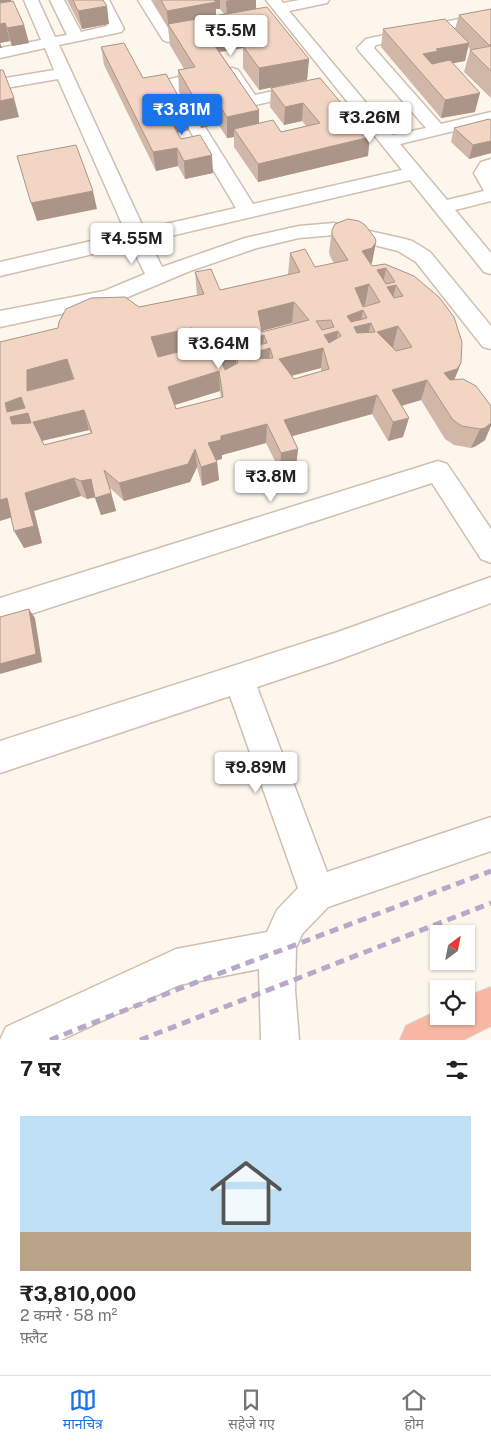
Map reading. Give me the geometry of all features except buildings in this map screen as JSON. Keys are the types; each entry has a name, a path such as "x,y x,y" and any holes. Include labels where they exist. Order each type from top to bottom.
{"highway":[{"path":"420,1040 491,1006"}],"street":[{"path":"31,0 157,277"},
{"path":"57,0 76,37"},
{"path":"0,52 116,30 102,0"},
{"path":"145,0 168,37 222,27"},
{"path":"276,4 322,0"},
{"path":"276,4 327,56 340,80 388,142 491,267"},
{"path":"437,130 357,50 371,42 491,16"},
{"path":"434,28 448,41"},
{"path":"228,68 261,116"},
{"path":"304,70 320,90"},
{"path":"0,84 64,73"},
{"path":"188,80 170,84 248,212"},
{"path":"251,101 320,90 340,80"},
{"path":"388,142 491,117"},
{"path":"491,164 487,166 483,173 491,188"},
{"path":"0,269 414,173"},
{"path":"442,207 491,195"},
{"path":"0,319 108,297 157,277 252,243 299,232 334,229 405,246 423,256 491,341"},
{"path":"0,611 438,471 491,551"},
{"path":"0,757 335,647 491,590"},
{"path":"239,679 317,892"},
{"path":"280,1040 277,990 278,948 289,922 317,892 491,834"},
{"path":"19,1040 176,967 278,948"}],"railway":[{"path":"50,1040 181,988 491,871"},
{"path":"140,1040 491,903"}]}
